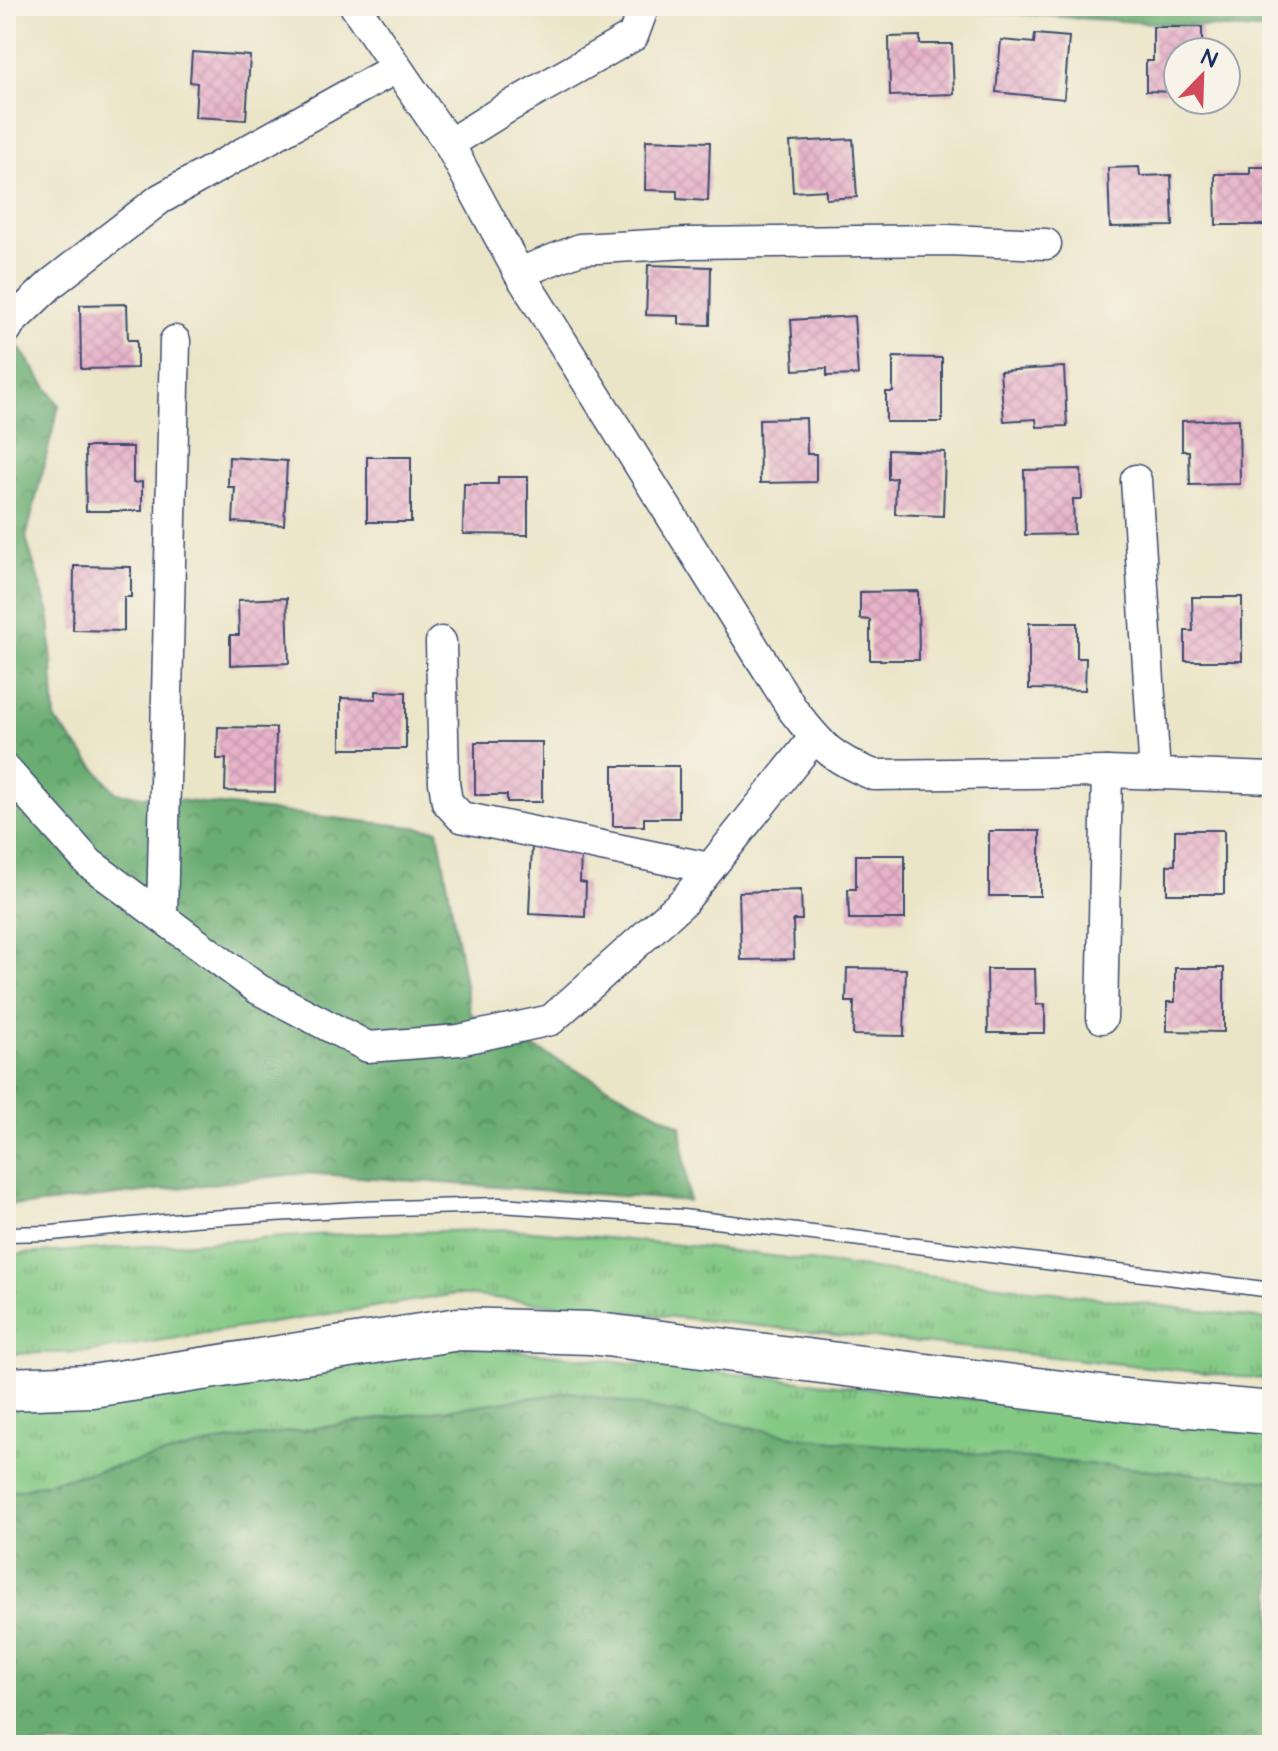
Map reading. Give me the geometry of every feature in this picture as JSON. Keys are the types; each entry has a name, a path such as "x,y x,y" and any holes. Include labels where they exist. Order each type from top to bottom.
{"street":[{"path":"355,6 449,144 519,273 785,697 814,738 841,762 874,775 1107,772 1272,778"},
{"path":"449,144 633,36 644,6"},
{"path":"6,330 52,283 160,199 396,68"},
{"path":"519,273 580,249 611,247 948,240 1046,244"},
{"path":"162,917 175,341"},
{"path":"1136,480 1155,774"},
{"path":"441,642 444,782 447,802 461,817 709,868"},
{"path":"6,770 89,863 258,989 368,1047 459,1040 551,1020 683,902 814,738"},
{"path":"1102,1018 1107,772"},
{"path":"6,1389 92,1386 459,1329 590,1333 1118,1399 1272,1413"}],"lane":[{"path":"6,1234 52,1233 296,1212 500,1205 756,1225 1272,1290"}],"green space":[{"path":"898,6 1272,6 1272,31"},
{"path":"6,329 59,405 26,538 49,614 55,720 116,793 438,830 470,1013 681,1126 689,1201 304,1173 33,1205 6,1204"},
{"path":"512,1229 701,1247 1272,1320 1272,1380 456,1294 88,1352 6,1354 6,1255 316,1235"},
{"path":"460,1345 1272,1431 1272,1481 804,1438 571,1392 218,1442 6,1493 6,1404"},
{"path":"571,1392 804,1438 1272,1481 1272,1745 6,1745 6,1493 218,1442"}],"building":[{"path":"1153,27 1202,27 1202,36 1162,36 1162,92 1146,91 1146,61 1153,61"},
{"path":"1035,34 1069,37 1064,99 996,92 1001,40 1034,43"},
{"path":"920,36 920,44 952,44 954,94 890,96 889,37"},
{"path":"192,52 250,56 246,120 195,117 197,83 190,82"},
{"path":"853,139 857,197 826,199 826,190 793,192 790,142"},
{"path":"646,140 710,142 708,201 677,199 677,191 645,190"},
{"path":"1139,167 1140,176 1171,175 1173,226 1110,227 1108,168"},
{"path":"1250,167 1272,167 1272,225 1216,225 1215,174 1250,174"},
{"path":"648,265 711,267 710,325 679,324 679,316 646,315"},
{"path":"127,304 128,340 137,340 137,368 81,369 80,305"},
{"path":"854,316 858,375 827,376 827,368 794,370 791,320"},
{"path":"893,357 942,358 942,422 886,422 886,392 893,392"},
{"path":"1064,367 1067,426 1037,427 1036,419 1004,421 1000,371"},
{"path":"806,418 807,454 816,454 816,482 760,483 759,419"},
{"path":"1239,419 1240,484 1190,485 1189,451 1182,451 1182,421"},
{"path":"85,447 133,447 133,483 142,482 142,511 86,511"},
{"path":"888,450 945,452 943,516 895,514 896,478 888,479"},
{"path":"229,457 287,461 284,525 233,522 235,487 228,487"},
{"path":"367,457 411,457 411,522 367,522"},
{"path":"1081,469 1082,499 1073,499 1074,534 1025,535 1024,470"},
{"path":"498,477 528,477 528,535 463,534 464,484 498,484"},
{"path":"74,566 131,567 131,597 124,597 124,631 73,630"},
{"path":"918,591 919,660 870,660 870,620 860,619 860,592"},
{"path":"1192,597 1242,597 1242,661 1185,661 1185,631 1193,631"},
{"path":"287,598 289,663 230,665 230,635 239,635 238,600"},
{"path":"1029,623 1077,623 1077,658 1086,658 1085,690 1029,689"},
{"path":"376,691 406,692 406,749 341,749 341,698 376,699"},
{"path":"218,727 276,728 275,792 225,791 226,759 217,759"},
{"path":"475,742 542,742 542,802 507,802 507,795 475,795"},
{"path":"613,766 679,766 679,818 644,818 644,826 613,826"},
{"path":"1175,830 1224,830 1224,894 1167,894 1167,865 1175,865"},
{"path":"989,831 1040,831 1040,896 989,896"},
{"path":"532,846 581,848 580,882 586,883 585,917 529,914"},
{"path":"856,855 905,855 905,919 849,919 848,889 856,889"},
{"path":"801,890 802,920 793,920 794,959 741,960 739,892"},
{"path":"847,968 906,969 904,1036 853,1035 854,1002 846,1002"},
{"path":"1175,968 1224,968 1224,1032 1167,1031 1167,1002 1175,1002"},
{"path":"987,969 1035,969 1036,1005 1045,1004 1045,1033 988,1033"}]}
